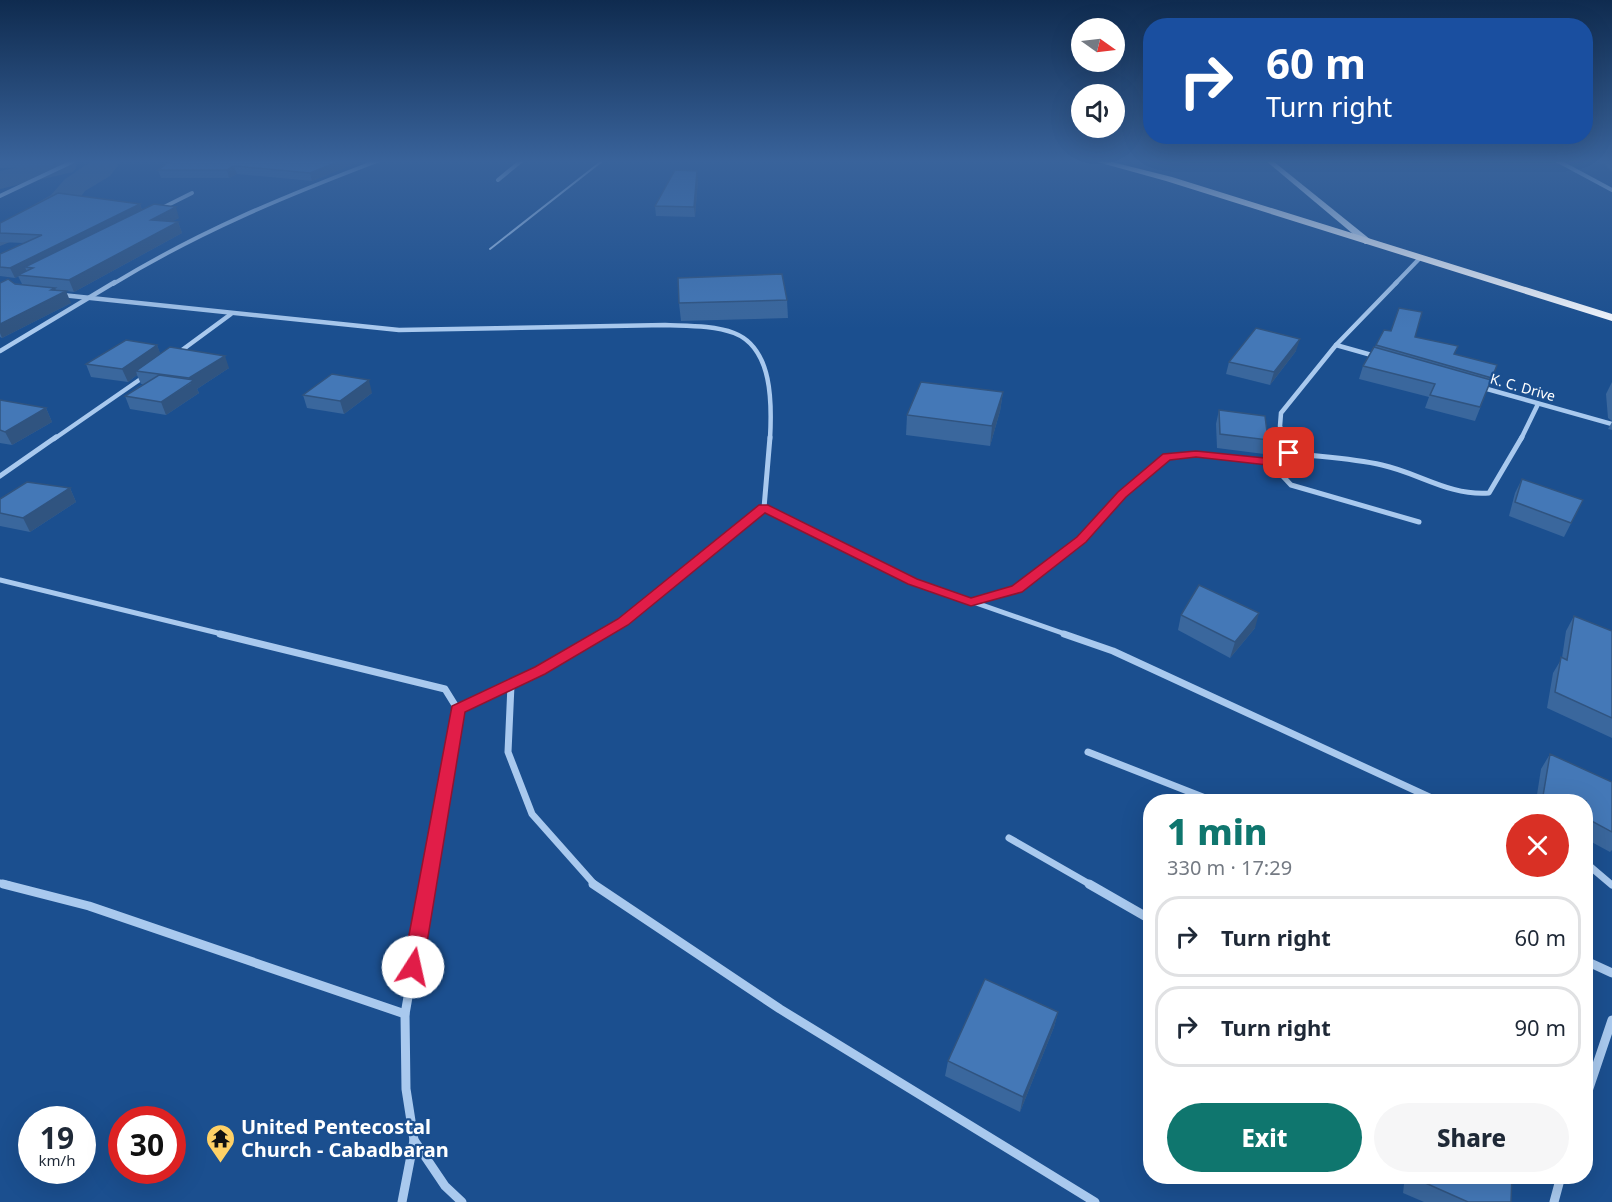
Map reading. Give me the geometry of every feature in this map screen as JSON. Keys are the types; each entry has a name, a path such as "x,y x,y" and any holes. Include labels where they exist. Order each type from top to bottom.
{"highway":[{"path":"1289,217 1612,318"}],"main road":[{"path":"1338,217 1368,242"}],"street":[{"path":"0,351 86,298 189,240 238,217"},
{"path":"1289,453 1280,426 1281,413 1336,345 1419,259"},
{"path":"53,294 399,330 665,325 705,327 734,333 750,343 768,374 771,420 764,508 623,622 511,685 458,710"},
{"path":"174,355 231,314"},
{"path":"1336,345 1380,358"},
{"path":"0,476 155,369"},
{"name":"K. C. Drive","path":"1470,384 1612,423"},
{"path":"971,602 1017,589 1082,540 1122,494 1167,456 1196,454 1276,462 1289,453 1381,465 1411,473 1455,492 1476,495 1489,493 1517,447 1538,404"},
{"path":"1276,462 1278,471 1291,485 1419,522"},
{"path":"764,508 913,582 1113,651 1423,794"},
{"path":"0,580 445,690 458,710 405,1014 406,1089 414,1140 402,1202"},
{"path":"511,685 508,752 532,814 590,882 780,1009 1095,1202"},
{"path":"1088,752 1195,794"},
{"path":"1009,838 1143,913"},
{"path":"1593,869 1612,885"},
{"path":"0,883 89,906 405,1014"},
{"path":"1593,965 1612,973"},
{"path":"1593,1076 1612,1020"},
{"path":"414,1140 445,1186 462,1202"},
{"path":"1554,1202 1559,1184"}],"lane":[{"path":"490,249 531,217"}],"building":[{"path":"11,217 113,217 10,268 0,267 0,254 42,235 0,233 0,223"},
{"path":"127,217 157,217 151,220 178,222 69,280 18,275 33,268 25,267"},
{"path":"782,274 787,300 679,303 678,278"},
{"path":"8,279 15,284 66,291 0,324 0,283"},
{"path":"1399,308 1422,312 1415,337 1458,346 1454,354 1497,365 1492,378 1376,345 1384,330 1391,331"},
{"path":"1256,328 1300,339 1274,372 1229,362"},
{"path":"126,340 157,345 122,369 86,364"},
{"path":"170,347 225,356 189,378 136,371"},
{"path":"1374,347 1491,380 1480,407 1430,395 1435,384 1363,366"},
{"path":"332,374 369,380 340,401 303,395"},
{"path":"159,375 194,380 161,402 125,396"},
{"path":"921,382 1003,392 992,426 907,415"},
{"path":"0,400 46,408 5,432 0,430"},
{"path":"1219,410 1265,416 1268,440 1220,434"},
{"path":"1522,479 1583,500 1571,523 1515,502"},
{"path":"27,482 70,488 23,518 0,513 0,499"},
{"path":"1199,585 1259,613 1235,642 1181,615"},
{"path":"1574,616 1612,631 1612,718 1555,692 1561,657 1567,660"},
{"path":"1550,754 1612,782 1612,832 1593,822 1593,794 1543,794"},
{"path":"985,979 1058,1012 1023,1097 948,1061"},
{"path":"1428,1184 1512,1184 1511,1202 1468,1202"}],"waterway":[{"path":"0,236 37,217"}],"place":[{"name":"United Pentecostal Church - Cabadbaran","path":"220,1164"}],"route":[{"path":"413,967 458,710 540,670 623,622 764,508 913,582 971,602 1017,589 1082,540 1122,494 1167,456 1196,454 1276,462 1289,453"}]}
